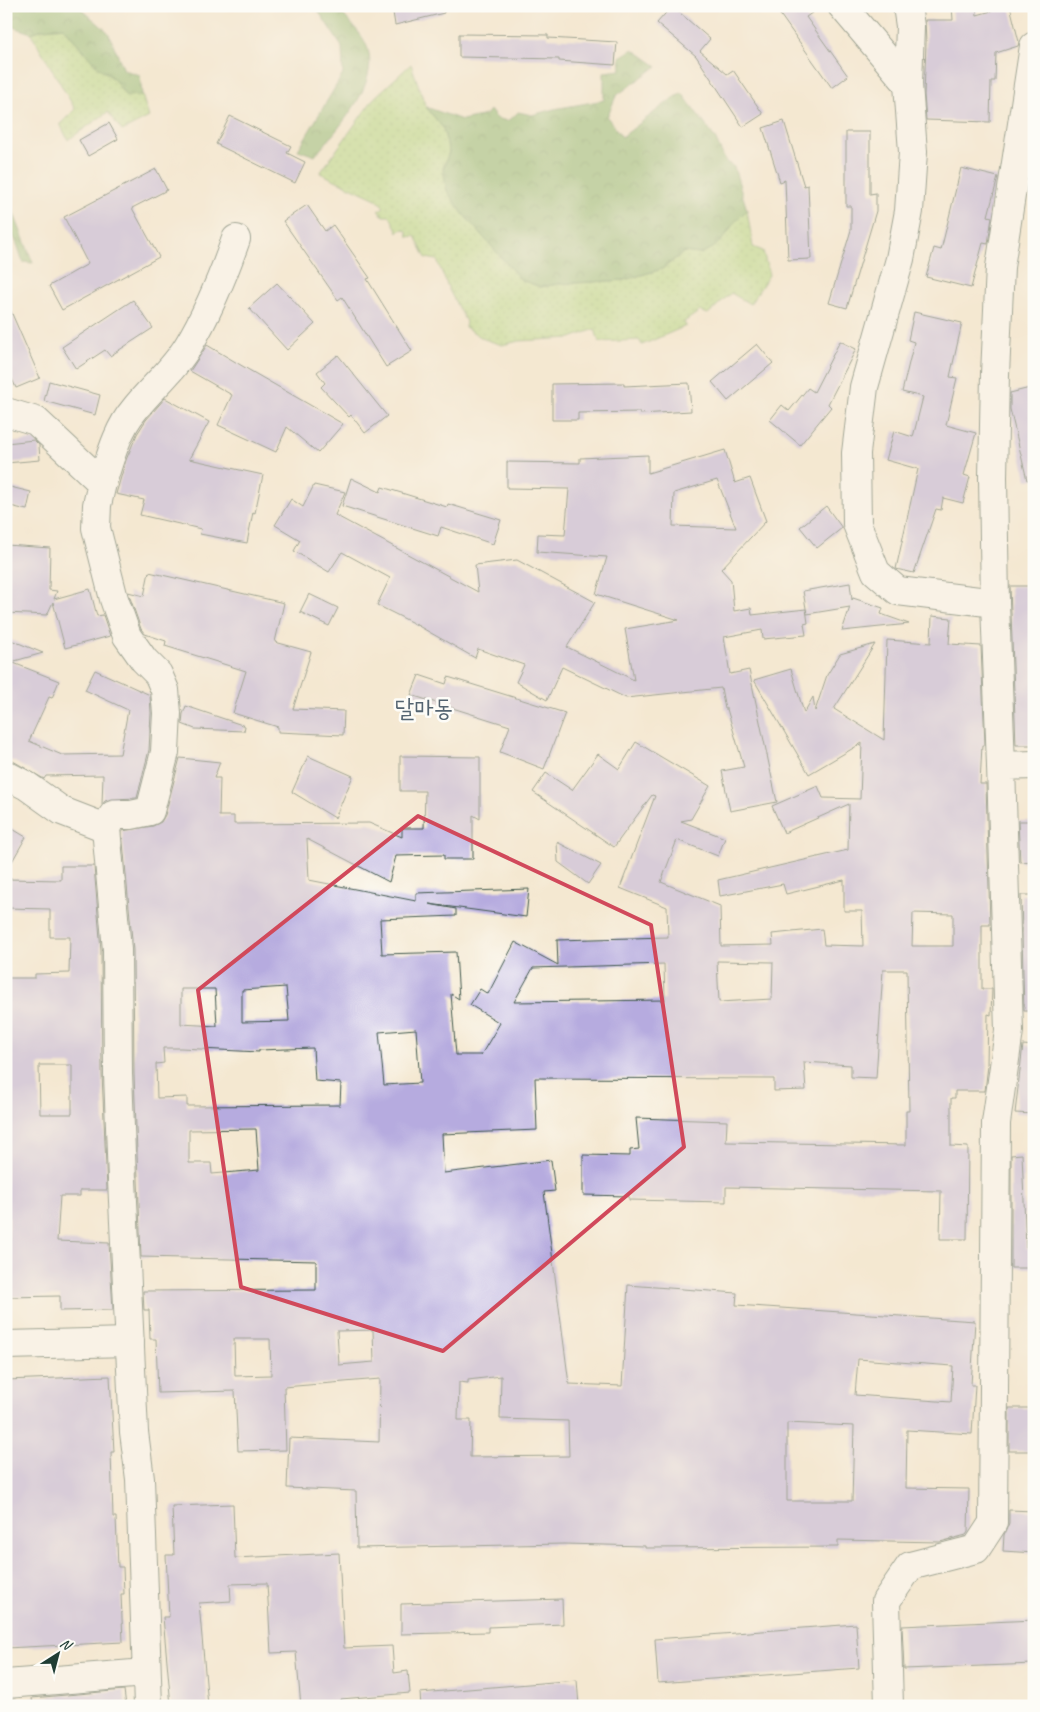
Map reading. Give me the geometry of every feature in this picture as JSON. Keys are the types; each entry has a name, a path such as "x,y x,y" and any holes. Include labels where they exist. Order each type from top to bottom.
{"street":[{"path":"842,6 908,84"},
{"path":"907,6 910,26 908,84 912,152 909,211 900,260 864,388 856,453 857,524 876,572 898,591 995,603"},
{"path":"889,1706 886,1602 910,1566 976,1549 993,1523 996,1123 1009,1031 992,477 1000,267 1034,46"},
{"path":"148,1706 140,1479 134,1432 118,1074 117,950 106,828 113,815 150,810 165,752 167,714 165,690 162,682 158,674 144,660 127,636 114,599 96,528 97,505 102,483 119,435 133,411 169,372 188,347 219,286 236,239"},
{"path":"6,412 36,421 102,483"},
{"path":"1000,766 1034,765"},
{"path":"6,775 27,786 62,811 106,828"},
{"path":"6,1345 130,1342"},
{"path":"6,1684 146,1673"}],"highlighted area":[{"path":"418,816 651,925 684,1147 443,1351 241,1287 198,990"}],"green space":[{"path":"6,6 78,6 108,32 124,70 140,75 142,95 126,96 114,79 97,66 63,27 43,29 31,33 13,27 6,22"},
{"path":"315,6 336,6 355,28 365,42 369,57 369,72 356,104 315,156 298,150 343,74 342,47"},
{"path":"63,27 97,66 114,79 126,96 142,95 149,117 122,131 108,112 68,140 60,124 75,109 31,33 43,29"},
{"path":"633,49 657,66 616,96 607,117 622,137 682,93 715,138 726,162 734,167 747,210 733,224 724,238 713,248 700,254 684,252 662,269 624,280 558,284 541,287 521,280 463,214 447,191 443,169 449,152 443,128 426,107 462,120 486,115 490,110 496,118 507,121 518,112 532,115 604,100 604,72 621,70 620,57"},
{"path":"411,64 426,107 443,128 449,152 443,169 521,280 541,287 558,284 624,280 662,269 684,252 700,254 724,238 733,224 747,210 753,247 763,251 769,275 750,304 731,293 708,314 700,311 684,322 686,326 642,345 639,340 599,342 595,329 571,338 519,341 502,345 484,339 465,327 466,322 449,290 437,260 426,258 415,236 408,237 407,231 403,229 398,232 390,216 384,216 378,211 384,207 376,199 320,173 374,98"},
{"path":"6,193 33,263 23,262 6,221"}],"building":[{"path":"392,6 443,6 444,13 395,25"},
{"path":"672,6 710,39 700,51 727,74 733,70 763,114 743,127 696,56 657,23"},
{"path":"774,6 822,6 806,17 848,76 832,88"},
{"path":"952,6 976,6 977,15 1010,6 1019,42 1018,46 996,53 995,81 991,81 990,122 926,120 924,95 925,20 953,20"},
{"path":"459,34 548,35 548,38 617,42 615,65 559,61 559,59 459,57"},
{"path":"230,116 291,146 287,153 305,162 295,183 216,144"},
{"path":"784,121 804,186 808,185 811,259 788,260 785,180 780,182 763,128"},
{"path":"109,123 118,139 88,156 79,140"},
{"path":"846,132 870,132 870,194 876,193 876,211 847,308 829,303 851,230 851,206 846,206"},
{"path":"961,168 998,177 988,216 992,217 988,244 983,243 971,288 926,277 934,248 941,250"},
{"path":"156,169 167,190 132,208 159,257 62,310 49,286 88,264 64,217"},
{"path":"307,205 325,231 333,225 370,278 367,279 412,351 386,367 342,297 338,300 283,221"},
{"path":"277,283 315,324 287,350 249,308"},
{"path":"6,300 40,378 16,388 6,365"},
{"path":"133,300 153,328 110,356 105,350 76,369 62,347"},
{"path":"914,312 962,323 950,377 957,378 946,425 976,433 964,475 970,477 963,503 943,498 941,510 936,509 914,573 896,569 918,469 886,460 894,431 913,437 923,397 902,392 914,342 908,340"},
{"path":"840,341 856,349 828,404 831,407 800,445 770,420 782,405 789,411 808,388 814,392"},
{"path":"757,344 773,363 728,401 712,382"},
{"path":"207,345 343,424 318,453 287,427 276,452 218,425 232,395 190,371"},
{"path":"338,355 387,416 365,433 351,415 349,417 321,387 325,383 317,372"},
{"path":"49,381 100,395 95,415 44,401"},
{"path":"624,383 624,386 689,383 691,411 640,414 640,412 578,413 578,420 552,420 552,384"},
{"path":"1034,387 1034,479 1027,480 1010,409 1010,393"},
{"path":"165,398 209,422 189,459 263,475 247,543 200,534 201,529 140,515 144,500 116,494 126,460 137,434"},
{"path":"34,440 39,445 40,460 6,463 6,443"},
{"path":"725,450 735,483 750,478 766,521 721,569 731,580 734,611 751,608 752,615 806,609 808,623 804,624 806,635 763,639 762,630 724,637 730,674 749,670 777,802 730,811 722,771 744,767 727,709 725,709 721,688 626,698 562,667 547,700 516,682 524,665 478,649 475,658 377,605 390,578 342,552 329,572 294,551 300,540 275,525 291,499 303,507 314,485 345,492 335,515 478,592 475,565 517,560 595,602 567,647 634,680 625,629 679,620 596,594 607,557 537,552 538,534 565,535 569,489 507,488 507,462 580,463 580,458 648,455 648,473","holes":["717,480 736,528 673,526 674,493"]},
{"path":"351,478 380,492 382,487 447,507 448,504 501,520 493,544 441,527 438,536 342,506"},
{"path":"6,486 31,492 27,510 6,505"},
{"path":"826,506 842,528 817,548 800,527"},
{"path":"6,545 50,548 49,590 57,591 54,599 90,589 97,616 103,615 110,636 65,648 53,602 47,615 6,613"},
{"path":"149,572 284,603 275,642 311,652 293,709 344,711 343,735 278,732 278,727 233,713 246,671 165,646 166,641 145,634 141,629 128,592 144,596"},
{"path":"850,583 852,600 853,598 883,608 881,614 909,624 842,631 850,607 807,614 803,591"},
{"path":"1010,586 1034,586 1034,745 1016,745"},
{"path":"309,594 338,608 329,626 300,612"},
{"path":"932,616 951,618 949,644 981,646 985,745 982,745 980,784 986,784 990,925 982,925 982,989 992,989 991,1015 988,1014 988,1065 985,1091 955,1091 955,1098 951,1098 951,1146 968,1147 967,1239 940,1239 941,1191 726,1187 726,1202 629,1200 629,1196 583,1195 583,1155 630,1156 630,1150 639,1149 636,1118 727,1121 726,1142 906,1145 906,1111 909,1111 907,970 883,970 876,1078 851,1077 851,1065 804,1062 806,1090 774,1091 774,1079 535,1078 537,1130 442,1134 444,1173 551,1160 555,1191 544,1192 569,1384 622,1386 628,1285 737,1293 736,1305 975,1321 971,1385 975,1385 972,1434 907,1430 906,1488 969,1489 968,1532 966,1535 940,1542 838,1540 838,1547 645,1548 645,1546 564,1544 357,1548 356,1491 287,1488 289,1438 379,1442 380,1379 284,1387 286,1450 238,1451 235,1391 158,1393 156,1339 150,1339 149,1310 144,1310 143,1291 316,1290 316,1261 141,1257 134,1074 133,950 122,831 153,826 161,822 165,815 180,758 220,762 214,778 220,778 219,816 234,816 234,824 369,823 402,837 402,828 424,828 425,791 400,791 400,756 480,757 480,819 473,815 473,859 444,859 444,855 396,856 389,882 307,839 309,880 416,901 416,893 529,889 526,917 429,904 456,909 456,916 380,919 382,954 456,952 459,999 451,994 456,1055 481,1055 500,1023 470,1005 480,989 488,994 515,942 558,965 557,940 668,937 667,907 620,888 655,796 652,795 614,847 533,792 546,773 572,790 598,754 619,769 636,742 710,786 691,819 681,821 725,838 718,856 677,840 661,882 720,906 721,946 773,945 772,934 822,929 824,945 863,946 862,911 844,911 844,880 786,894 783,884 720,896 718,880 848,850 849,804 784,833 772,806 818,786 823,798 860,799 862,743 809,774 754,680 791,669 804,713 813,697 815,711 827,675 840,654 875,644 834,709 884,740 887,640 931,643","holes":["913,913 953,914 953,946 912,946","717,961 773,962 772,999 719,1002","664,964 665,1000 514,1002 533,968","286,987 289,1021 242,1022 242,990","181,989 215,989 217,1026 181,1024","416,1029 420,1083 384,1085 379,1032","163,1048 259,1052 259,1050 313,1048 315,1081 341,1083 340,1105 187,1106 187,1097 157,1098 156,1064 164,1063","256,1129 259,1170 212,1174 211,1163 189,1163 189,1130","373,1330 374,1362 339,1365 337,1331","234,1339 270,1339 271,1375 235,1376","858,1359 953,1366 951,1402 855,1395","501,1376 500,1419 568,1421 569,1456 470,1457 471,1420 458,1420 459,1382 468,1383 468,1380","787,1423 854,1426 852,1501 787,1501"]},
{"path":"6,638 43,653 11,662 59,681 52,698 49,697 29,741 62,755 120,754 128,710 85,690 95,670 150,695 149,750 137,798 112,799 105,801 102,805 103,775 46,776 44,779 13,761 6,760"},
{"path":"419,675 446,684 448,677 565,713 544,769 500,752 510,726 411,695"},
{"path":"186,706 245,726 244,731 195,729 182,724"},
{"path":"308,756 353,776 335,818 292,792"},
{"path":"1018,821 1034,821 1034,861 1020,862"},
{"path":"6,825 26,837 6,872"},
{"path":"557,842 601,865 588,884 558,862"},
{"path":"61,866 94,866 101,951 102,1074 107,1190 80,1190 80,1196 60,1196 57,1241 109,1243 113,1310 60,1311 60,1296 6,1297 9,1218 6,1218 6,978 35,978 35,974 69,973 70,937 50,937 50,909 6,908 6,879 61,880","holes":["39,1065 72,1065 72,1114 40,1114"]},
{"path":"1021,895 1034,895 1034,1011 1024,1011"},
{"path":"1023,1045 1034,1046 1034,1114 1015,1113"},
{"path":"1022,1154 1026,1248 1034,1249 1034,1268 1011,1268 1011,1155"},
{"path":"110,1376 114,1452 111,1452 113,1517 116,1517 118,1567 123,1567 124,1594 121,1594 123,1642 6,1648 6,1380"},
{"path":"1009,1408 1034,1408 1034,1451 1009,1451"},
{"path":"233,1504 235,1558 339,1553 344,1648 392,1646 394,1673 408,1671 410,1693 341,1699 342,1706 301,1706 296,1652 271,1653 267,1583 230,1584 231,1601 199,1603 208,1706 171,1706 163,1617 169,1617 166,1555 174,1555 172,1506"},
{"path":"1009,1510 1034,1511 1034,1553 1003,1551 1004,1535 1009,1523"},
{"path":"562,1599 563,1624 488,1627 488,1632 401,1634 401,1604"},
{"path":"1034,1620 1034,1664 904,1669 902,1626"},
{"path":"856,1624 859,1668 658,1683 655,1639"},
{"path":"577,1680 579,1706 421,1706 420,1693"},
{"path":"124,1690 126,1706 33,1706 32,1698"}],"district":[{"name":"달마동","path":"424,708"}]}
